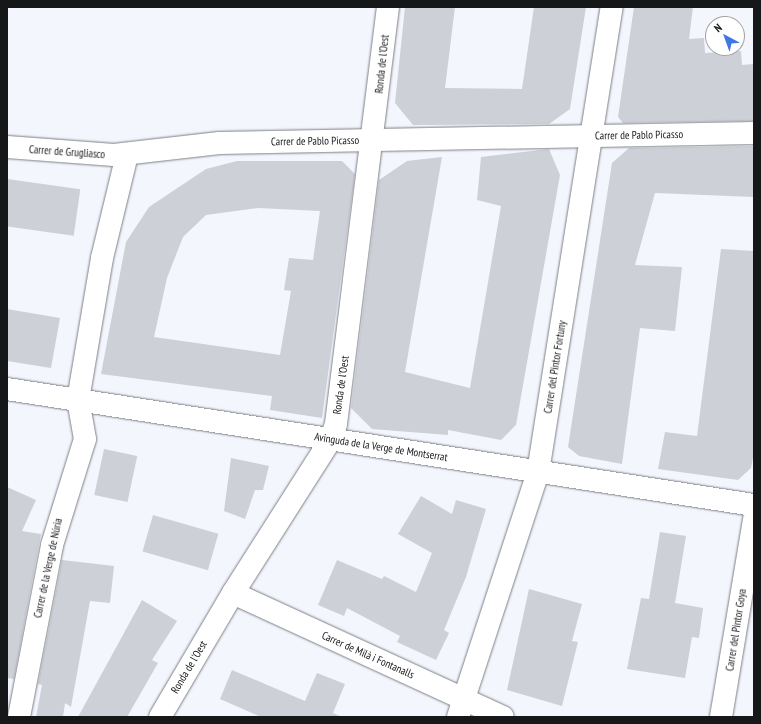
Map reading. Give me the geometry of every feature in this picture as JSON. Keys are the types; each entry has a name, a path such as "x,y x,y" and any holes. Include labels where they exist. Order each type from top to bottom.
{"street":[{"name":"Ronda de l'Oest","path":"160,717 233,593 331,439 336,424 374,140 388,7"},
{"name":"Carrer del Pintor Fortuny","path":"461,708 538,472 612,7"},
{"name":"Carrer de Pablo Picasso","path":"127,155 219,143 754,133"},
{"name":"Carrer de Grugliasco","path":"7,147 127,155"},
{"path":"78,400 102,258 127,155"},
{"name":"Avinguda de la Verge de Montserrat","path":"7,389 754,505"},
{"name":"Carrer de la Verge de Núria","path":"19,717 52,545 85,439 78,400"},
{"name":"Carrer del Pintor Goya","path":"721,717 754,519"},
{"name":"Carrer de Milà i Fontanalls","path":"233,593 461,708 503,717"}],"building":[{"path":"405,7 455,7 445,88 522,89 534,7 586,7 570,109 549,124 413,125 395,103"},
{"path":"634,7 693,7 689,39 704,38 705,56 741,56 742,65 754,64 754,121 623,123 618,117"},
{"path":"754,146 754,197 655,193 635,265 682,267 675,331 640,328 622,464 579,456 568,447 612,163 629,148"},
{"path":"549,149 560,175 516,425 501,440 448,430 448,435 372,429 351,408 379,180 407,161 442,157 405,372 470,388 501,206 477,200 481,157"},
{"path":"237,161 342,161 355,174 322,418 270,410 272,396 101,374 126,242 149,207 206,169","holes":["258,208 320,211 313,260 289,258 284,290 291,291 280,355 154,337 167,278 183,237 206,215"]},
{"path":"7,179 80,189 74,236 7,226"},
{"path":"721,249 754,251 754,453 751,468 738,480 658,469 665,432 697,436"},
{"path":"7,309 60,318 51,368 7,361"},
{"path":"104,449 137,456 127,502 94,495"},
{"path":"231,458 269,466 263,490 255,490 245,519 224,511"},
{"path":"7,487 36,500 22,531 41,534 14,679 7,678"},
{"path":"421,496 452,514 456,500 486,509 466,577 444,630 449,633 436,660 397,642 400,636 347,608 344,616 318,605 337,560 382,579 384,576 416,592 432,553 398,534"},
{"path":"153,515 218,534 208,570 143,552"},
{"path":"660,532 686,536 675,603 703,608 699,638 692,637 685,678 627,669 641,598 649,599"},
{"path":"62,560 114,566 110,603 90,601 71,707 65,703 63,717 36,717 42,685 38,684"},
{"path":"529,589 582,604 572,641 578,642 562,706 507,690"},
{"path":"142,600 177,621 152,660 158,663 127,717 78,717"},
{"path":"232,670 305,701 317,673 345,684 333,713 342,717 261,717 220,699"}]}
